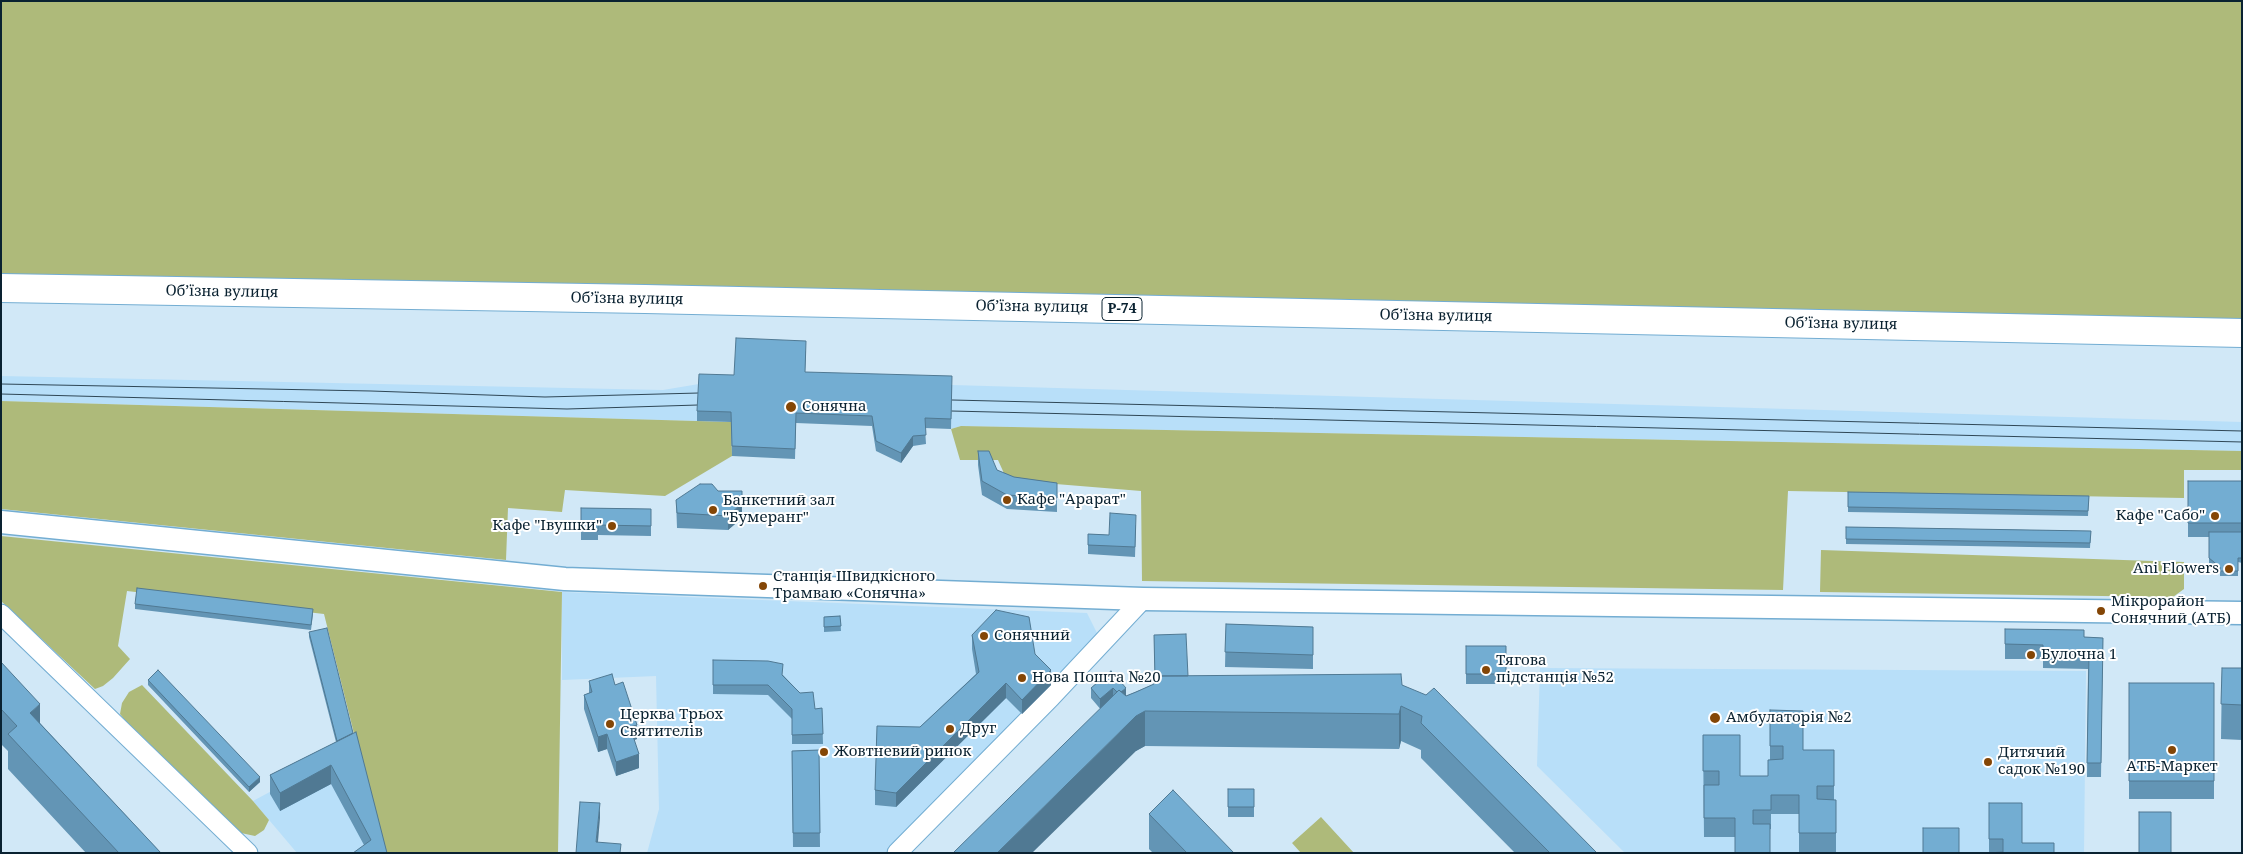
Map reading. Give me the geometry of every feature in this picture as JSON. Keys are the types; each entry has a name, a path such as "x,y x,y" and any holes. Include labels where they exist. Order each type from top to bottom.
{"main road":[{"name":"Обʼїзна вулиця","path":"1,288 655,299 2242,333"}],"street":[{"path":"1,522 565,579 1143,599 2242,613"},
{"path":"896,853 1050,697 1143,599"},
{"path":"1,614 248,853"}],"shaded area":[{"path":"1,376 663,390 699,384 697,421 1,401"},
{"path":"952,385 2242,422 2242,451 961,426 951,429"},
{"name":"Жовтневий ринок","path":"562,592 1087,613 1099,637 890,853 647,853 659,809 656,676 562,680"},
{"name":"Амбулаторія №2","path":"1540,668 2086,671 2084,853 1625,853 1537,766"},
{"path":"357,745 384,853 297,853 253,801"}],"green space":[{"path":"1,1 2242,1 2242,333 1,288"},
{"path":"1,401 731,422 732,456 665,496 565,490 562,512 508,508 506,560 1,509"},
{"path":"961,426 2242,451 2242,470 2184,470 2184,498 1788,491 1783,590 1142,581 1141,491 1007,480 998,460 960,460 951,429"},
{"path":"1,536 562,592 558,853 384,853 324,614 127,591 118,646 130,659 113,678 103,686 95,689 1,601"},
{"path":"1821,550 2184,562 2184,589 2173,597 1820,592"},
{"path":"142,685 269,820 264,830 255,836 241,833 124,719 120,714 122,703 129,692"},
{"path":"1321,817 1354,853 1301,853 1292,843"}],"building":[{"path":"736,338 806,341 805,372 952,376 951,419 925,418 926,435 913,436 901,453 876,441 872,416 796,413 795,449 732,446 731,412 697,411 699,374 734,375"},
{"path":"978,451 989,451 997,470 1014,477 1057,483 1057,498 1007,495 982,481"},
{"name":"Кафе \"Сабо\"","path":"2188,481 2242,481 2242,523 2188,523"},
{"path":"700,484 712,484 718,491 742,491 742,503 728,516 677,513 676,500"},
{"path":"1848,492 2089,496 2088,511 1848,507"},
{"path":"581,508 651,509 651,526 598,525 598,531 581,530"},
{"path":"1110,513 1136,515 1135,547 1088,545 1088,534 1109,535"},
{"path":"1846,527 2091,531 2090,543 1846,539"},
{"path":"2209,532 2242,532 2242,558 2238,558 2238,571 2220,571 2220,567 2209,558"},
{"path":"137,588 313,609 311,625 135,604"},
{"path":"996,610 1029,617 1035,654 1051,670 1022,700 1006,683 896,793 875,790 877,726 920,727 979,672 972,635"},
{"path":"840,616 841,626 824,627 824,617"},
{"path":"1226,624 1313,627 1313,655 1225,652"},
{"path":"327,628 353,733 337,741 309,632"},
{"path":"2005,629 2084,630 2084,637 2103,638 2101,763 2087,763 2089,655 2043,654 2043,645 2005,644"},
{"path":"1186,634 1188,676 1156,676 1155,679 1154,635"},
{"name":"Тягова підстанція №52","path":"1466,646 1506,646 1506,674 1466,674"},
{"path":"713,660 768,661 783,664 782,675 800,693 813,692 815,709 822,708 823,734 792,735 792,709 768,685 713,685"},
{"path":"1,662 40,704 30,713 161,853 119,853 8,734 17,726 1,709"},
{"path":"2222,668 2242,668 2242,705 2221,704"},
{"path":"158,670 260,777 249,787 148,680"},
{"path":"1111,671 1126,688 1121,692 1119,690 1117,692 1113,688 1100,699 1091,688"},
{"name":"Церква Трьох Святителів","path":"612,674 615,685 623,682 637,725 630,727 639,754 616,762 607,734 598,737 584,695 592,692 589,681"},
{"path":"1401,674 1402,685 1426,695 1434,688 1597,853 1550,853 1421,723 1422,716 1401,706 1399,714 1145,711 1136,716 997,853 953,853 1119,690 1126,696 1154,684 1156,676"},
{"name":"АТБ-Маркет","path":"2129,683 2214,683 2214,781 2129,781"},
{"path":"1770,710 1803,711 1803,750 1834,750 1834,786 1817,786 1817,799 1836,800 1836,833 1799,833 1799,795 1771,795 1771,810 1753,810 1753,824 1770,824 1770,853 1735,853 1735,818 1704,818 1704,785 1719,785 1719,771 1703,771 1703,735 1740,735 1740,776 1768,776 1768,760 1783,759 1783,746 1770,746"},
{"path":"356,732 387,853 353,853 371,840 331,765 280,793 270,775"},
{"path":"819,750 820,833 793,833 792,751"},
{"path":"1228,789 1254,789 1254,807 1228,807"},
{"path":"1173,790 1234,853 1187,853 1149,814"},
{"path":"580,802 600,803 596,842 621,844 620,853 576,853"},
{"path":"1989,803 2022,803 2022,843 2054,843 2054,853 1988,853 2003,852 2003,839 1989,839"},
{"path":"2139,812 2171,812 2171,853 2139,853"},
{"path":"1923,828 1959,828 1959,853 1923,853"}],"tram line":[{"path":"1,384 371,391 545,397 699,393"},
{"path":"1,394 567,409 698,405"},
{"path":"952,400 2242,431"},
{"path":"951,411 2242,442"}],"place":[{"name":"Сонячна","path":"791,407"},
{"name":"Кафе \"Арарат\"","path":"1007,500"},
{"name":"Банкетний зал \"Бумеранг\"","path":"713,510"},
{"name":"Кафе \"Сабо\"","path":"2215,516"},
{"name":"Кафе \"Івушки\"","path":"612,526"},
{"name":"Ani Flowers","path":"2229,569"},
{"name":"Станцiя Швидкiсного Трамваю «Сонячна»","path":"763,586"},
{"name":"Мікрорайон Сонячний (АТБ)","path":"2101,611"},
{"name":"Сонячний","path":"984,636"},
{"name":"Булочна 1","path":"2031,655"},
{"name":"Тягова підстанція №52","path":"1486,670"},
{"name":"Нова Пошта №20","path":"1022,678"},
{"name":"Амбулаторія №2","path":"1715,718"},
{"name":"Церква Трьох Святителів","path":"610,724"},
{"name":"Друг","path":"950,729"},
{"name":"АТБ-Маркет","path":"2172,750"},
{"name":"Жовтневий ринок","path":"824,752"},
{"name":"Дитячий садок №190","path":"1988,762"}]}
